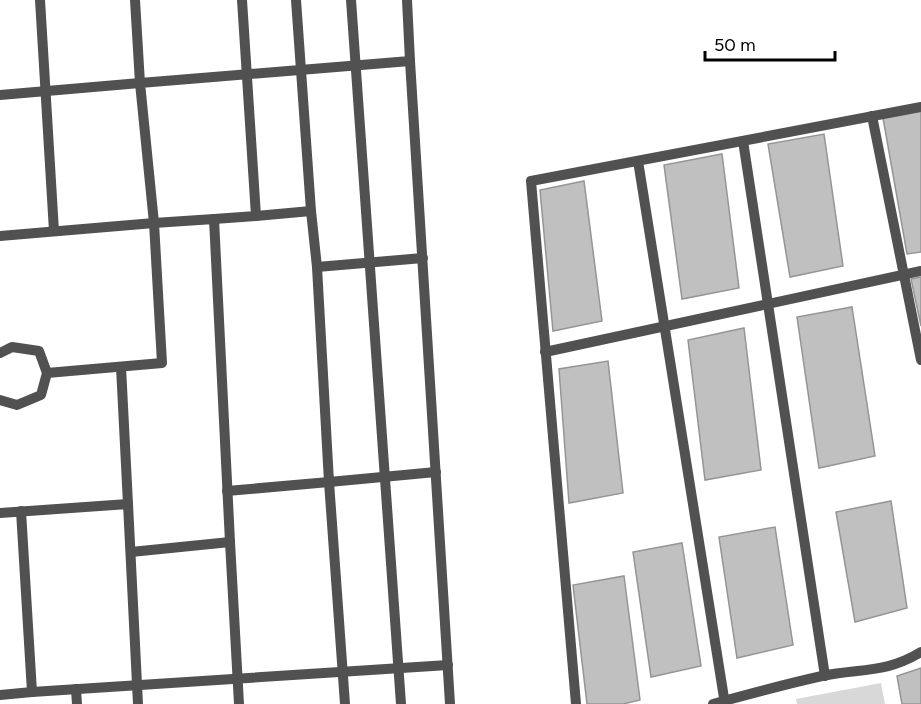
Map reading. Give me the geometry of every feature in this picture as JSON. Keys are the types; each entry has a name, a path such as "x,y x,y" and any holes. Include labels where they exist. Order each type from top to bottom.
{"lane":[{"path":"40,0 54,231"},
{"path":"47,373 162,363 154,223 140,82 135,0"},
{"path":"242,0 256,216"},
{"path":"296,0 317,267 345,704"},
{"path":"351,0 401,704"},
{"path":"407,0 450,704"},
{"path":"0,95 410,61"},
{"path":"576,704 531,181 921,107"},
{"path":"872,116 921,360"},
{"path":"743,141 825,675"},
{"path":"638,161 725,702"},
{"path":"0,236 311,211"},
{"path":"214,219 239,704"},
{"path":"317,267 423,258"},
{"path":"545,352 921,271"},
{"path":"0,353 12,347 39,351 47,373 41,394 17,405 0,400"},
{"path":"121,367 138,704"},
{"path":"227,491 436,472"},
{"path":"0,513 128,504"},
{"path":"21,511 32,692"},
{"path":"131,552 230,542"},
{"path":"713,704 825,675 870,670 903,663 921,652"},
{"path":"0,695 448,665"},
{"path":"76,689 77,704"}],"shaded area":[{"path":"881,683 885,704 797,704 796,699"}],"building":[{"path":"921,111 921,252 907,254 883,118"},
{"path":"824,134 843,266 790,277 768,144"},
{"path":"722,154 739,288 682,299 664,165"},
{"path":"584,181 602,321 553,331 540,190"},
{"path":"921,277 921,326 911,279"},
{"path":"852,307 875,456 819,468 797,317"},
{"path":"744,328 761,470 705,480 688,340"},
{"path":"608,361 623,493 569,503 559,369"},
{"path":"891,501 907,608 855,622 836,512"},
{"path":"775,527 793,645 737,658 719,537"},
{"path":"682,543 701,666 651,677 633,552"},
{"path":"624,576 640,700 623,704 587,704 573,585"},
{"path":"921,668 921,704 902,704 897,676"}]}
